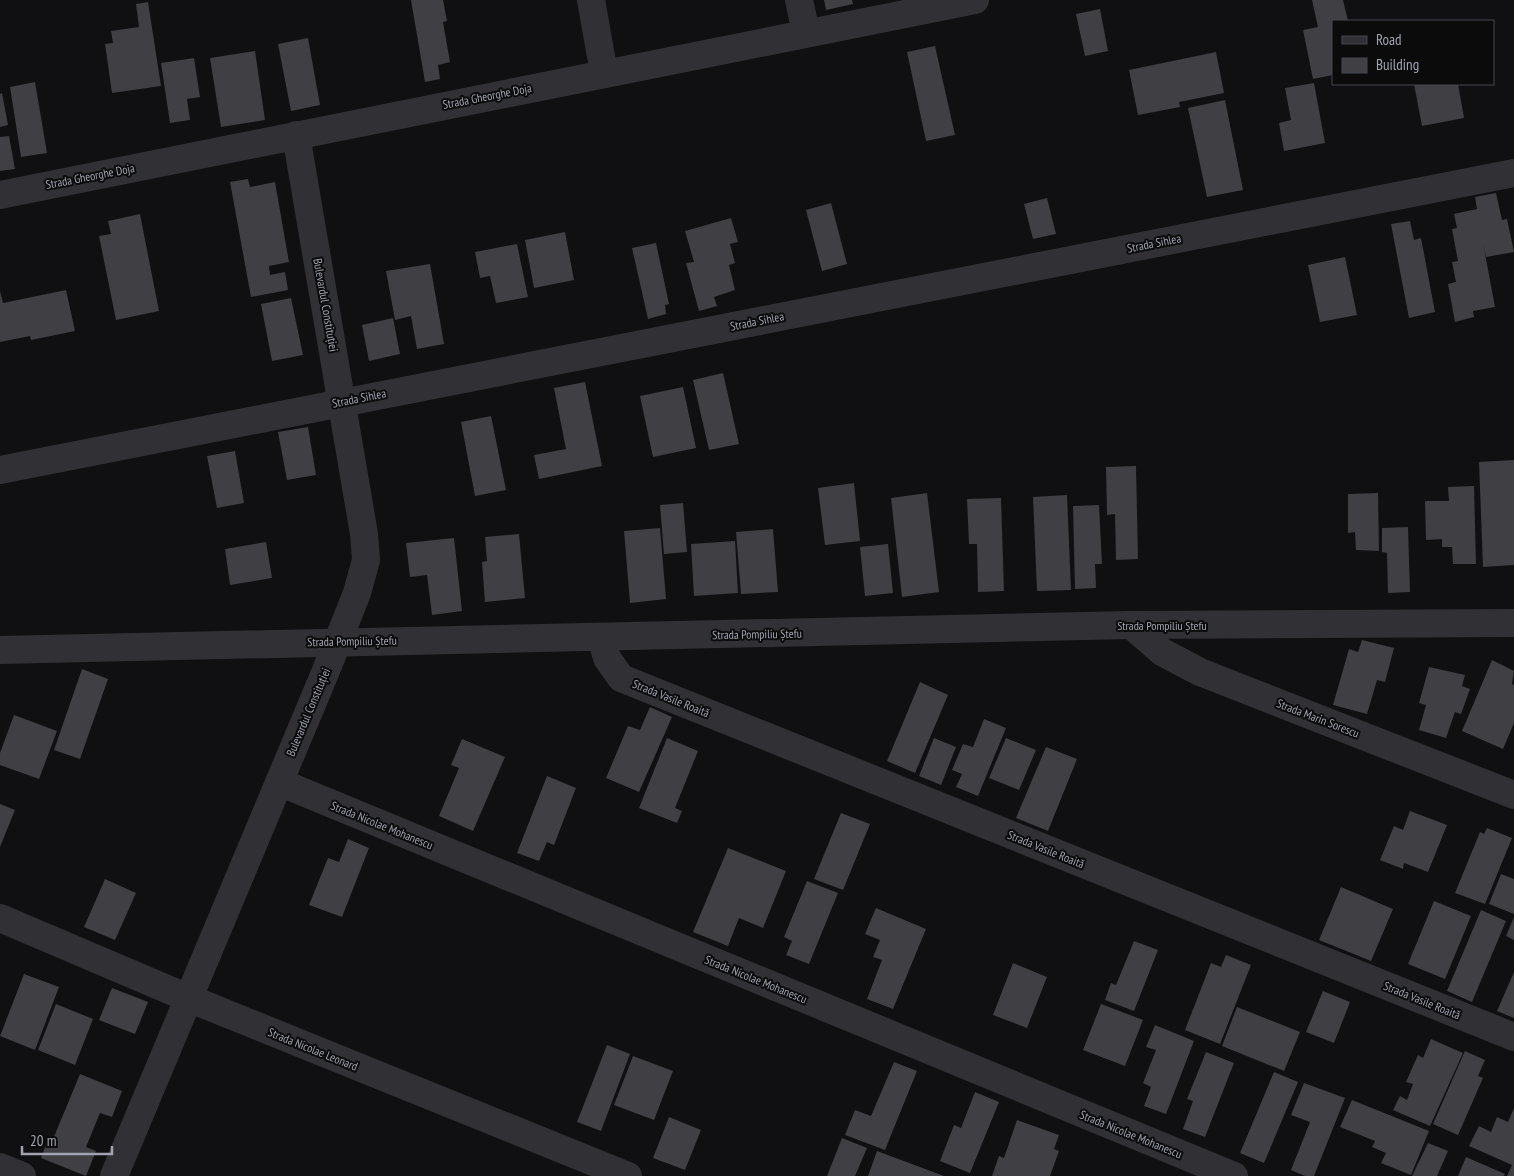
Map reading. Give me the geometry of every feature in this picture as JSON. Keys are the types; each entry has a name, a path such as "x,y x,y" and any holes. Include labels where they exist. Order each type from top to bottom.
{"street":[{"path":"591,0 604,73"},
{"path":"799,0 806,33"},
{"name":"Strada Gheorghe Doja","path":"0,195 974,0"},
{"name":"Bulevardul Constituției","path":"114,1176 357,594 366,560 364,534 343,401 296,135"},
{"name":"Strada Sihlea","path":"0,470 343,401 1514,173"},
{"name":"Strada Pompiliu Ștefu","path":"0,650 337,641 1131,625 1514,623"},
{"name":"Strada Marin Sorescu","path":"1131,625 1162,652 1200,672 1514,795"},
{"name":"Strada Vasile Roaită","path":"601,637 607,658 621,678 1514,1037"},
{"name":"Strada Nicolae Mohanescu","path":"279,782 1234,1176"},
{"name":"Strada Nicolae Leonard","path":"0,918 188,998 628,1176"},
{"path":"0,1167 22,1176"}],"building":[{"path":"411,0 443,0 447,21 443,22 450,62 438,65 440,79 425,82"},
{"path":"824,0 852,0 853,4 826,10"},
{"path":"1312,0 1343,0 1348,20 1332,20 1332,75 1313,79 1303,30 1318,27"},
{"path":"148,2 161,86 112,93 105,44 113,43 111,31 139,27 136,4"},
{"path":"1100,9 1108,51 1085,56 1076,14"},
{"path":"308,38 320,105 291,111 278,44"},
{"path":"935,46 955,135 926,141 907,52"},
{"path":"255,51 265,120 221,127 210,58"},
{"path":"1216,52 1224,93 1179,102 1180,107 1138,115 1129,70"},
{"path":"194,58 200,97 187,99 190,120 170,123 161,63"},
{"path":"35,82 47,153 21,157 10,87"},
{"path":"1314,83 1325,143 1284,151 1279,123 1291,120 1285,88"},
{"path":"1414,85 1458,85 1464,118 1422,126"},
{"path":"2,93 8,125 0,127 0,94"},
{"path":"1225,100 1243,190 1207,197 1188,108"},
{"path":"9,136 15,169 0,171 0,137"},
{"path":"248,179 250,187 275,182 289,262 269,266 270,275 285,272 288,290 251,297 230,182"},
{"path":"1496,193 1502,220 1507,219 1514,252 1486,257 1483,243 1495,307 1473,311 1474,317 1455,322 1448,284 1456,282 1452,262 1458,261 1452,229 1457,228 1454,214 1477,209 1475,197"},
{"path":"1047,198 1056,234 1033,239 1024,204"},
{"path":"831,203 847,264 822,271 806,210"},
{"path":"140,214 159,311 116,320 99,236 111,234 108,221"},
{"path":"731,218 738,242 730,244 735,263 729,265 735,290 714,297 717,306 699,311 686,263 694,262 685,231"},
{"path":"1410,221 1414,240 1421,238 1435,312 1409,318 1391,224"},
{"path":"565,232 574,280 534,288 525,240"},
{"path":"656,243 669,304 665,305 666,314 648,319 632,248"},
{"path":"517,244 528,297 496,303 490,276 480,278 475,252"},
{"path":"1345,257 1357,315 1320,322 1308,265"},
{"path":"430,264 444,344 417,349 411,316 395,320 386,271"},
{"path":"66,290 75,331 31,340 30,336 0,342 0,291 3,303"},
{"path":"291,298 303,355 272,361 261,304"},
{"path":"393,318 400,354 369,361 362,325"},
{"path":"723,373 739,444 709,450 693,380"},
{"path":"585,382 602,466 539,479 534,455 566,449 554,388"},
{"path":"683,387 696,448 653,457 640,396"},
{"path":"491,416 506,490 475,496 461,422"},
{"path":"308,427 316,475 287,480 278,432"},
{"path":"235,451 244,503 217,508 207,456"},
{"path":"1514,460 1514,565 1483,567 1479,462"},
{"path":"1136,466 1138,559 1116,560 1115,514 1107,515 1106,467"},
{"path":"854,483 860,541 825,545 818,488"},
{"path":"1474,486 1476,564 1453,564 1452,547 1442,547 1442,539 1426,540 1425,501 1449,501 1448,487"},
{"path":"927,493 939,592 902,597 891,498"},
{"path":"1378,493 1379,551 1356,550 1355,532 1348,533 1348,494"},
{"path":"1067,495 1071,590 1037,591 1033,497"},
{"path":"1001,498 1004,591 978,592 977,544 969,544 967,499"},
{"path":"683,503 687,552 664,554 660,505"},
{"path":"1099,505 1102,564 1095,564 1096,588 1075,589 1073,506"},
{"path":"1408,527 1410,592 1388,593 1387,553 1382,552 1382,528"},
{"path":"660,528 666,599 630,603 624,531"},
{"path":"773,529 778,592 741,594 736,532"},
{"path":"519,534 525,598 485,602 482,562 487,561 485,537"},
{"path":"454,538 462,611 432,615 427,575 410,577 406,543"},
{"path":"735,541 738,593 694,596 691,544"},
{"path":"266,542 272,578 230,585 225,549"},
{"path":"888,544 893,593 865,596 860,547"},
{"path":"1362,640 1394,648 1385,682 1377,680 1367,714 1333,705 1349,649 1358,652"},
{"path":"1492,660 1514,671 1512,684 1514,685 1514,723 1503,749 1462,731"},
{"path":"1429,667 1465,675 1462,686 1470,689 1461,714 1455,712 1446,738 1419,730 1426,705 1419,703"},
{"path":"82,669 108,679 80,759 54,750"},
{"path":"920,682 948,695 915,773 887,761"},
{"path":"650,707 672,717 639,792 606,778 628,726 640,730"},
{"path":"14,715 57,731 39,779 0,765 0,753"},
{"path":"984,719 1006,728 978,796 956,787 962,774 952,770 963,744 973,747"},
{"path":"667,738 698,751 675,808 682,811 677,823 639,808"},
{"path":"934,738 956,747 941,785 919,776"},
{"path":"1006,738 1036,750 1019,790 989,778"},
{"path":"462,739 505,757 473,831 439,816 459,768 451,765"},
{"path":"1046,747 1077,759 1048,831 1016,818"},
{"path":"547,776 576,788 554,845 547,842 539,861 517,853"},
{"path":"0,804 15,810 0,847"},
{"path":"1410,811 1447,825 1428,872 1404,863 1403,869 1380,860 1394,826 1403,830"},
{"path":"841,813 870,824 843,890 814,879"},
{"path":"1487,828 1512,838 1485,904 1455,893 1480,832 1484,834"},
{"path":"348,839 369,848 342,917 309,905 328,858 339,862"},
{"path":"728,848 786,871 763,928 739,918 728,946 693,932"},
{"path":"1501,874 1514,879 1514,914 1489,904"},
{"path":"105,879 136,893 115,940 84,927"},
{"path":"807,881 838,893 809,964 786,955 792,941 784,937"},
{"path":"1341,887 1393,909 1371,961 1319,940"},
{"path":"1434,901 1471,916 1445,979 1408,964"},
{"path":"876,908 926,929 893,1009 867,999 882,960 873,957 880,940 865,934"},
{"path":"1481,910 1506,921 1472,1002 1447,991"},
{"path":"1514,917 1514,940 1506,936"},
{"path":"1134,941 1158,950 1134,1011 1105,1000 1111,983 1116,985"},
{"path":"1226,955 1251,965 1220,1044 1185,1030 1211,963 1221,967"},
{"path":"1013,963 1047,977 1027,1028 993,1015"},
{"path":"1514,972 1514,1018 1497,1011"},
{"path":"24,974 59,987 35,1050 0,1036"},
{"path":"112,988 148,1002 135,1034 99,1020"},
{"path":"1323,991 1350,1002 1334,1043 1306,1032"},
{"path":"56,1004 93,1019 75,1065 38,1050"},
{"path":"1101,1004 1143,1020 1125,1066 1083,1050"},
{"path":"1237,1007 1300,1032 1284,1071 1222,1046"},
{"path":"1155,1025 1194,1041 1166,1114 1144,1106 1151,1087 1143,1083 1156,1050 1146,1047"},
{"path":"1431,1039 1463,1053 1430,1126 1393,1110 1400,1096 1407,1100 1413,1084 1406,1082 1418,1055 1423,1058"},
{"path":"607,1045 630,1054 601,1131 577,1122"},
{"path":"1465,1051 1485,1060 1478,1076 1483,1078 1458,1135 1433,1124"},
{"path":"1206,1052 1234,1063 1205,1137 1183,1129 1193,1101 1187,1099"},
{"path":"633,1056 673,1071 654,1120 614,1105"},
{"path":"894,1062 917,1071 885,1150 845,1135 855,1110 871,1116"},
{"path":"1274,1072 1298,1082 1264,1163 1240,1153"},
{"path":"80,1074 122,1091 112,1117 100,1113 86,1147 96,1151 86,1176 41,1158 47,1142 51,1144"},
{"path":"1304,1083 1345,1098 1314,1176 1305,1176 1291,1170 1310,1122 1291,1115"},
{"path":"975,1092 999,1102 970,1173 940,1161 954,1125 961,1128"},
{"path":"1352,1100 1429,1131 1411,1175 1381,1163 1386,1153 1372,1147 1375,1141 1340,1127"},
{"path":"1514,1108 1514,1176 1507,1176 1512,1165 1469,1146 1479,1126 1491,1132 1497,1117 1508,1122"},
{"path":"669,1117 701,1130 685,1170 653,1158"},
{"path":"1017,1120 1059,1135 1054,1149 1059,1151 1050,1176 992,1176 999,1156 1004,1158"},
{"path":"842,1138 867,1148 855,1176 827,1176"},
{"path":"1428,1143 1448,1151 1437,1176 1412,1176"},
{"path":"877,1151 944,1176 868,1176"},
{"path":"1466,1157 1505,1174 1504,1176 1458,1176"}]}
